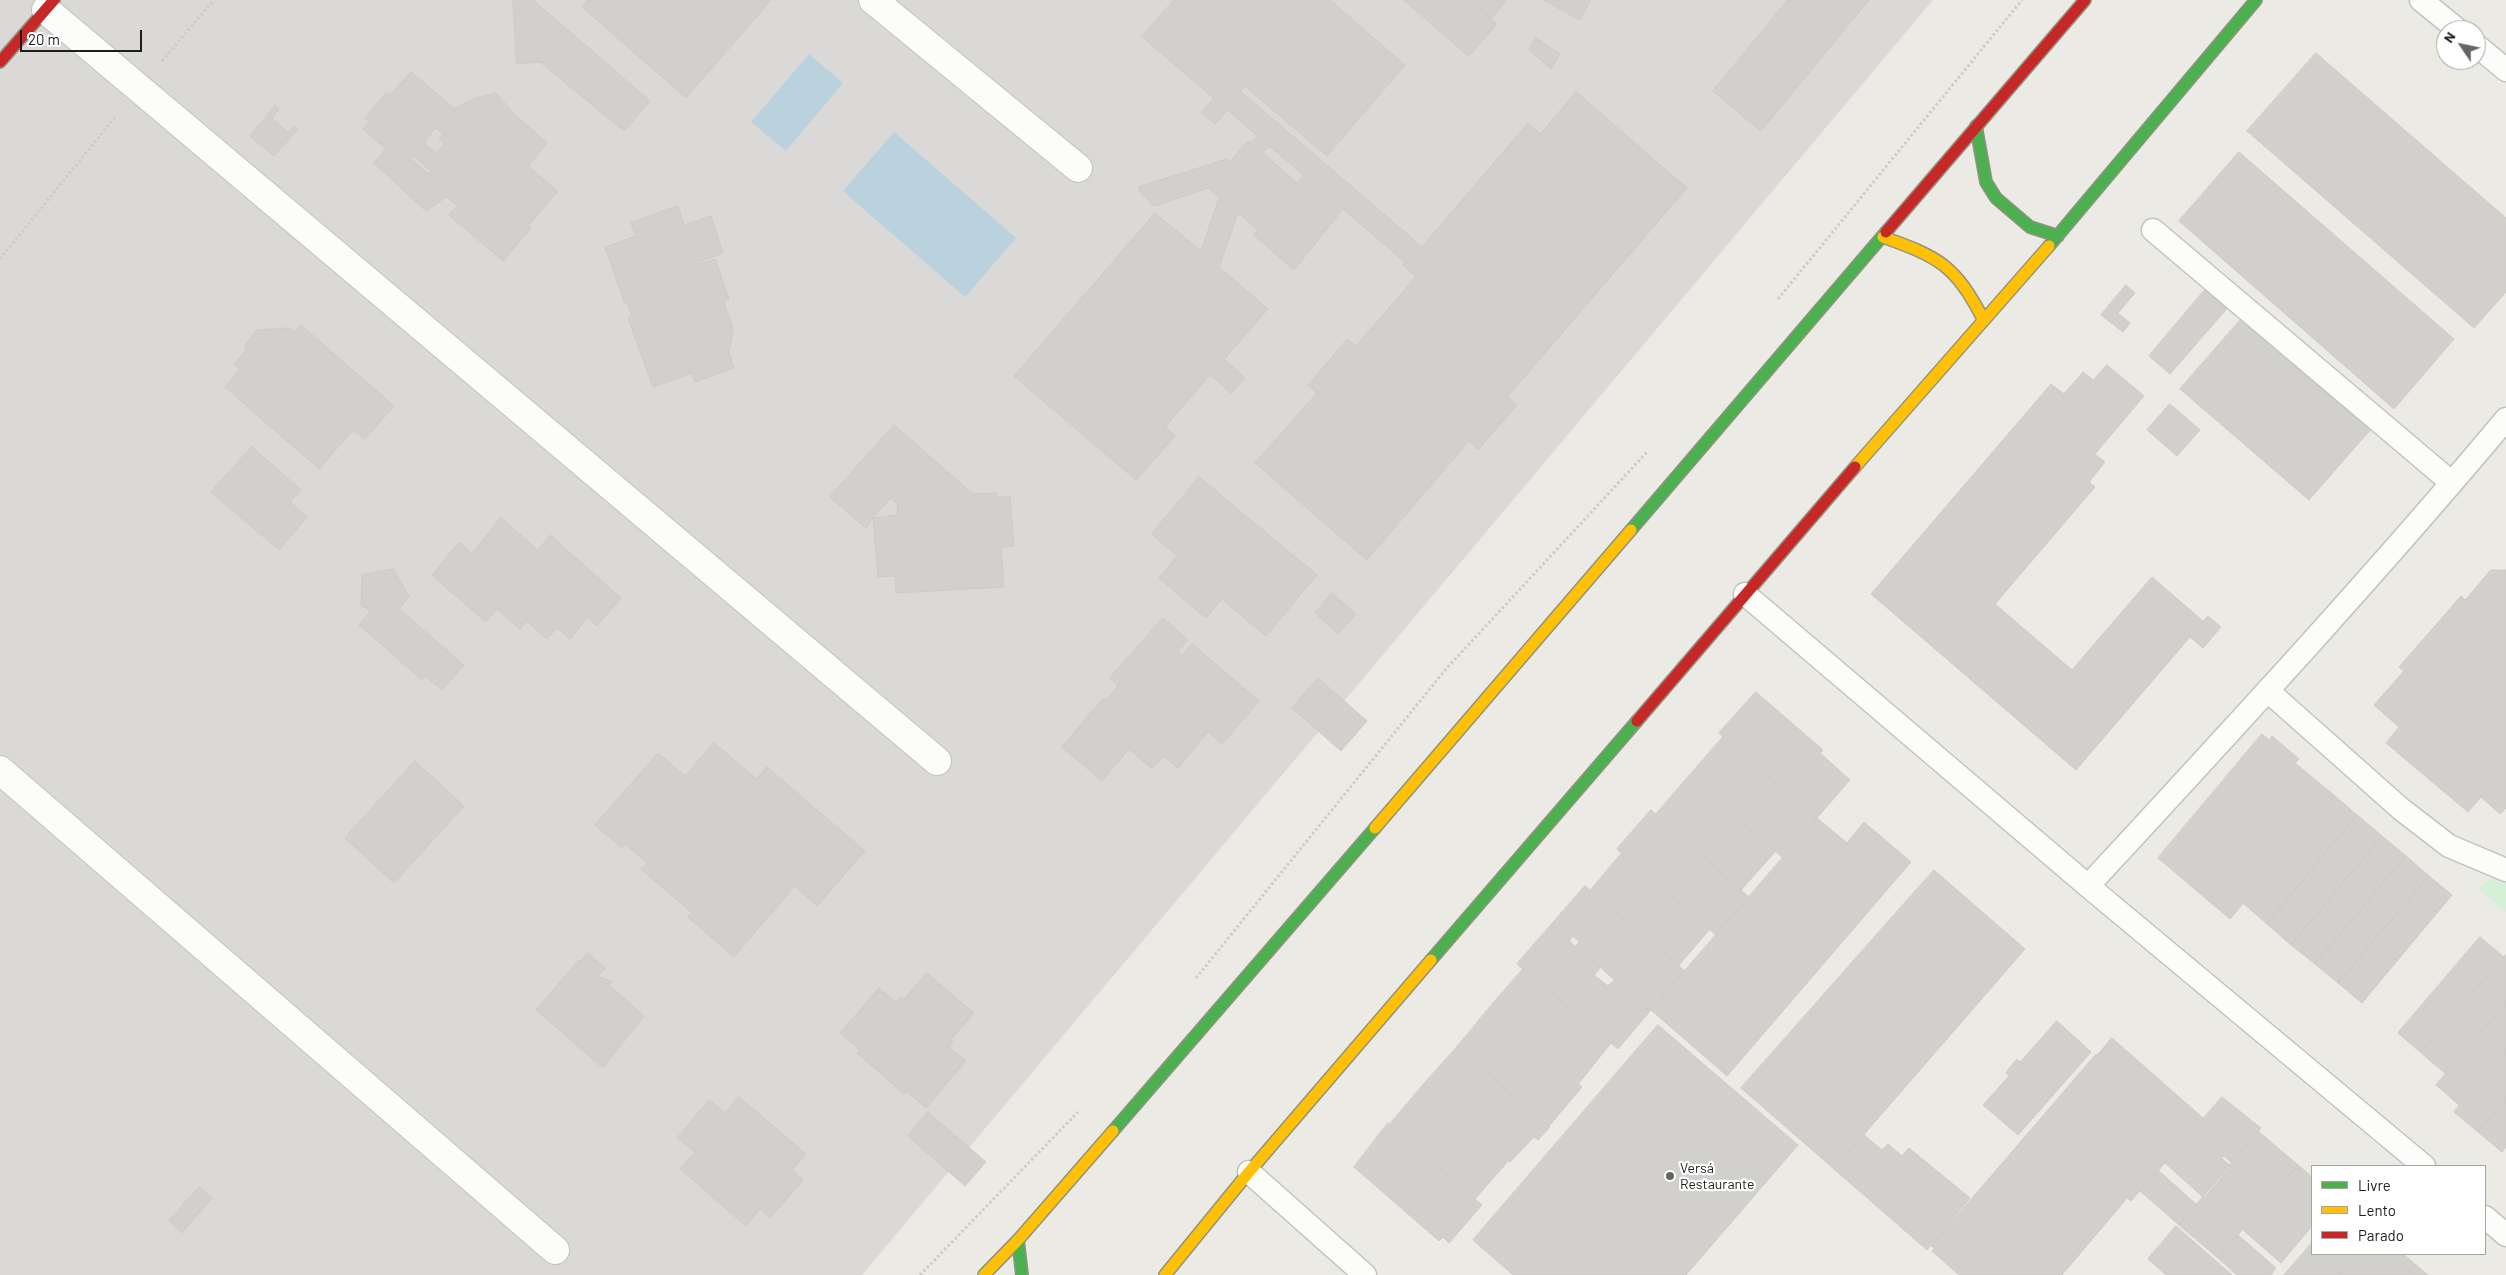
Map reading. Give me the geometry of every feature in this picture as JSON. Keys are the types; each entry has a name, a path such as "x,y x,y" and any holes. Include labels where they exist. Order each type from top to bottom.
{"main road":[{"path":"984,1275 1018,1240 1883,238 1976,126 2085,0"},
{"path":"1165,1275 1249,1172 1983,318 2058,236 2256,0"},
{"path":"0,62 50,5"},
{"path":"1976,126 1986,182 1996,198 2030,227 2058,236"},
{"path":"1883,238 1924,252 1944,262 1957,272 1969,290 1983,318"},
{"path":"1018,1240 1022,1275"}],"street":[{"path":"873,0 1078,168"},
{"path":"50,5 139,88 937,761"},
{"path":"0,770 555,1250"}],"lane":[{"path":"2422,0 2446,20"},
{"path":"2486,53 2506,70"},
{"path":"2153,230 2452,483"},
{"path":"2088,886 2268,691 2452,483 2506,419"},
{"path":"1745,594 2088,886 2423,1165"},
{"path":"2268,691 2401,810 2449,846 2506,870"},
{"path":"1249,1172 1365,1275"},
{"path":"2486,1218 2506,1235"}],"path":[{"path":"0,259 139,88 214,0"},
{"path":"1776,301 2022,0"},
{"path":"1190,985 1446,669 1654,445"},
{"path":"920,1275 1079,1112"}],"shaded area":[{"path":"0,0 1933,0 862,1275 0,1275"}],"green space":[{"path":"2506,867 2506,912 2478,889"}],"water":[{"path":"809,54 843,83 786,151 751,122"},
{"path":"894,132 1016,238 965,297 843,191"}],"building":[{"path":"513,0 533,0 650,101 624,131 540,62 517,64"},
{"path":"588,0 771,0 686,98 582,7"},
{"path":"1174,0 1330,0 1405,65 1327,156 1245,86 1240,91 1422,247 1528,123 1540,134 1576,92 1687,188 1507,397 1517,405 1478,450 1469,441 1367,560 1255,463 1317,393 1308,385 1347,339 1356,346 1416,277 1403,265 1406,263 1343,209 1294,270 1254,235 1258,230 1238,213 1219,267 1268,309 1224,359 1245,378 1231,393 1210,375 1165,427 1175,436 1136,480 1014,376 1155,213 1201,251 1219,198 1208,188 1154,206 1140,192 1138,187 1227,159 1228,164 1248,141 1251,143 1257,136 1228,110 1215,124 1201,113 1214,98 1142,37","holes":["1269,146 1304,175 1297,183 1263,153"]},
{"path":"1404,0 1470,0 1497,24 1469,56"},
{"path":"1470,0 1505,0 1506,1 1491,19"},
{"path":"1544,0 1591,0 1580,20"},
{"path":"1788,0 1869,0 1761,131 1713,91"},
{"path":"1536,38 1560,54 1551,69 1529,50"},
{"path":"2316,53 2506,218 2506,292 2474,328 2247,131"},
{"path":"411,72 455,109 473,99 496,93 513,113 547,143 528,166 558,191 528,226 531,228 503,261 449,215 457,206 450,200 446,197 426,211 374,163 386,149 363,129 369,122 365,118 387,92 390,95","holes":["436,128 443,134 439,139 444,144 436,153 424,143","414,156 431,171 428,174 411,159"]},
{"path":"275,106 279,109 272,118 288,133 294,126 298,129 274,156 250,136"},
{"path":"2239,152 2454,339 2394,409 2179,221"},
{"path":"678,206 684,225 711,216 723,253 698,262 699,264 715,259 729,299 723,301 732,324 733,333 729,352 734,368 695,382 692,373 653,387 628,318 632,316 627,303 625,304 605,247 636,236 631,223"},
{"path":"2126,285 2135,293 2118,313 2130,323 2123,332 2101,315"},
{"path":"2209,285 2231,304 2170,374 2149,356"},
{"path":"2243,317 2371,429 2309,500 2180,389"},
{"path":"301,325 394,406 365,439 353,430 319,469 225,387 240,369 234,364 247,349 244,346 257,330 288,328 294,332"},
{"path":"2107,365 2144,396 2095,454 2105,462 2089,482 2095,487 1995,604 2072,670 2152,577 2203,621 2208,616 2221,627 2203,648 2190,637 2076,770 1871,594 2051,384 2064,394 2083,372 2093,380"},
{"path":"2170,404 2200,430 2177,456 2147,430"},
{"path":"894,425 973,494 997,493 996,497 1010,497 1014,546 1001,547 1004,587 896,593 895,576 878,577 873,518 866,528 830,497","holes":["891,498 897,504 898,515 873,518"]},
{"path":"252,447 301,490 290,502 307,517 279,550 211,492"},
{"path":"1199,477 1317,575 1266,636 1222,599 1206,618 1159,578 1177,556 1152,534"},
{"path":"501,518 538,550 550,535 621,598 597,626 588,617 570,639 557,628 547,639 526,621 520,629 497,609 486,622 432,575 459,542 472,553"},
{"path":"393,569 409,596 399,609 464,665 442,690 425,676 422,680 359,625 371,610 361,606 362,575"},
{"path":"2491,570 2506,570 2506,808 2500,814 2481,797 2468,812 2386,743 2399,727 2374,705 2404,671 2399,667 2461,596 2465,600"},
{"path":"1332,593 1356,614 1338,634 1315,613"},
{"path":"1163,618 1188,640 1178,651 1182,655 1192,644 1259,701 1222,744 1208,732 1178,768 1164,756 1152,769 1129,749 1102,781 1062,747 1103,698 1106,701 1118,686 1110,678"},
{"path":"1318,678 1367,721 1341,751 1292,708"},
{"path":"1756,692 1823,750 1820,753 1850,780 1816,819 1719,733"},
{"path":"2262,734 2269,740 2272,736 2299,759 2295,763 2335,796 2230,919 2158,858"},
{"path":"1723,737 1816,819 1783,858 1689,776"},
{"path":"714,743 756,779 767,767 865,851 817,906 795,886 734,957 688,917 692,913 641,869 647,863 645,861 625,844 622,848 595,825 658,753 685,776"},
{"path":"415,761 464,806 394,883 345,838"},
{"path":"1689,776 1775,852 1741,890 1656,814"},
{"path":"2335,796 2357,815 2267,924 2244,904"},
{"path":"1651,810 1749,897 1716,935 1617,849"},
{"path":"2357,815 2382,836 2291,945 2267,924"},
{"path":"1817,818 1847,843 1864,822 1911,862 1727,1076 1651,1010"},
{"path":"2382,836 2406,856 2315,964 2291,945"},
{"path":"1622,853 1710,929 1679,965 1590,891"},
{"path":"2406,856 2429,876 2338,983 2315,964"},
{"path":"1934,870 2025,949 1834,1169 1741,1088"},
{"path":"2429,876 2452,895 2362,1003 2338,983"},
{"path":"1585,886 1685,971 1650,1011 1576,946 1579,942 1573,936 1569,941 1551,925"},
{"path":"1551,925 1600,968 1594,975 1608,986 1614,980 1650,1011 1618,1049 1517,964"},
{"path":"2480,937 2504,957 2420,1052 2398,1033"},
{"path":"588,953 605,968 598,976 612,982 609,985 644,1016 603,1068 536,1010 579,960 581,961"},
{"path":"2506,955 2506,1003 2446,1074 2420,1052"},
{"path":"1523,969 1611,1043 1579,1083 1490,1007"},
{"path":"927,973 974,1013 951,1040 953,1042 949,1047 966,1061 926,1108 906,1091 904,1094 857,1053 860,1050 840,1033 879,988 896,1002 901,997 904,999"},
{"path":"2506,1003 2506,1050 2459,1105 2436,1085"},
{"path":"1490,1007 1582,1087 1549,1126 1457,1047"},
{"path":"2057,1021 2091,1052 2018,1135 1983,1105 2009,1076 2006,1073 2017,1059 2020,1062"},
{"path":"1658,1025 1798,1145 1686,1275 1513,1275 1473,1240"},
{"path":"2112,1038 2204,1119 2131,1201 2127,1198 2062,1275 1959,1275 1932,1251 1935,1248 1931,1246 2096,1054"},
{"path":"1457,1047 1550,1127 1538,1140 1534,1137 1510,1162 1423,1085"},
{"path":"2506,1050 2506,1099 2478,1132 2454,1112"},
{"path":"1423,1085 1509,1160 1475,1199 1390,1124"},
{"path":"739,1097 806,1154 792,1170 803,1180 770,1218 760,1209 746,1226 680,1169 695,1152 677,1138 709,1100 725,1113"},
{"path":"2222,1097 2261,1128 2233,1164 2224,1156 2221,1158 2231,1166 2204,1198 2165,1163"},
{"path":"2506,1099 2506,1147 2502,1152 2478,1132"},
{"path":"928,1112 986,1162 965,1186 908,1136"},
{"path":"1388,1123 1482,1205 1449,1243 1443,1237 1439,1241 1354,1167"},
{"path":"2259,1132 2298,1165 2218,1258 2179,1225"},
{"path":"1864,1135 1882,1150 1888,1144 1902,1156 1909,1148 1970,1198 1927,1250 1834,1169"},
{"path":"2298,1165 2311,1176 2311,1227 2281,1263 2243,1230"},
{"path":"2158,1170 2197,1205 2179,1225 2140,1191"},
{"path":"199,1187 212,1198 182,1233 169,1221"},
{"path":"2176,1226 2232,1275 2166,1275 2148,1259"},
{"path":"2238,1235 2276,1268 2271,1275 2237,1275 2218,1258"},
{"path":"2311,1244 2311,1255 2356,1255 2339,1275 2284,1275"},
{"path":"2356,1255 2404,1255 2416,1265 2407,1275 2339,1275"},
{"path":"2416,1265 2428,1275 2407,1275"}],"traffic: fast":[{"path":"2049,246 2256,0"},
{"path":"1976,126 1986,182 1996,198 2030,227 2058,236"},
{"path":"1631,530 1886,232"},
{"path":"1431,960 1637,721"},
{"path":"1113,1131 1375,828"},
{"path":"1018,1240 1022,1275"}],"traffic: slow":[{"path":"1883,237 1932,257 1944,265 1963,286 1983,319"},
{"path":"1855,467 2049,246"},
{"path":"1375,828 1631,530"},
{"path":"1165,1275 1249,1172 1431,960"},
{"path":"984,1275 1018,1240 1113,1131"}],"traffic: jam":[{"path":"0,62 54,0"},
{"path":"1886,232 2085,0"},
{"path":"1637,721 1855,467"}],"place":[{"name":"Versá Restaurante","path":"1670,1176"}]}
